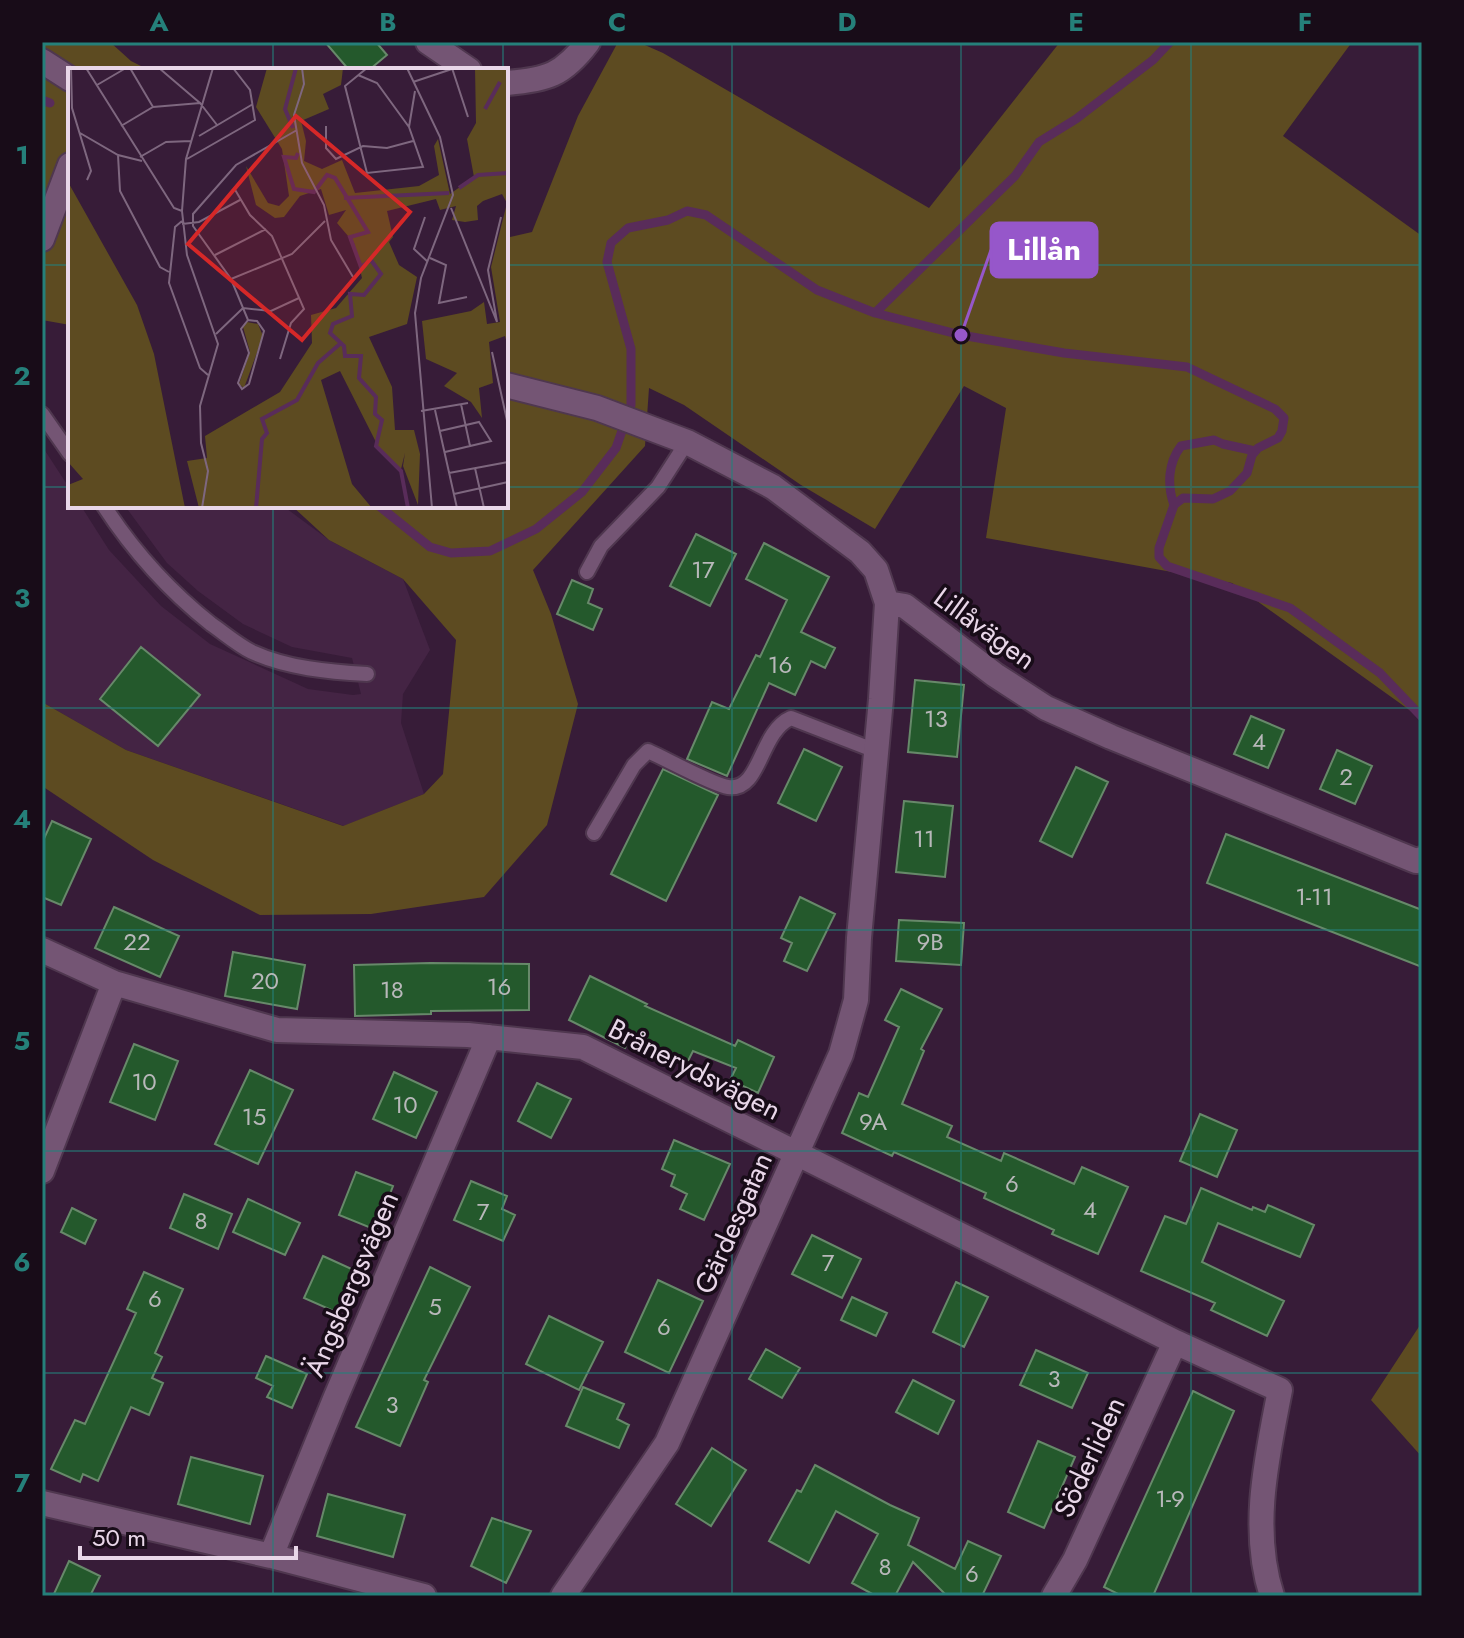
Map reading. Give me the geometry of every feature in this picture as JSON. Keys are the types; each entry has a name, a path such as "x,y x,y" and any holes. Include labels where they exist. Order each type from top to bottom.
{"street":[{"path":"428,42 466,68"},
{"path":"508,83 538,80 571,64 588,42"},
{"path":"42,61 68,78"},
{"path":"42,239 68,170"},
{"name":"Lillåvägen","path":"508,386 597,408 677,438 773,487 860,552 876,570 887,603 905,606 995,675 1046,708 1416,861 1422,859"},
{"name":"Gärdesgatan","path":"563,1596 667,1443 841,1054 856,1000 887,603"},
{"name":"Brånerydsvägen","path":"42,950 114,983 277,1030 489,1037 583,1047 1175,1342 1280,1390 1265,1469 1261,1546 1272,1596"},
{"path":"42,1171 114,983"},
{"name":"Ängsbergsvägen","path":"271,1556 489,1037"},
{"name":"Söderliden","path":"1054,1596 1075,1560 1175,1342"},
{"path":"42,1503 271,1556 424,1596"}],"lane":[{"path":"42,414 68,451"},
{"path":"587,572 601,546 658,487 677,438"},
{"path":"105,508 158,578 186,604 252,651 326,672 367,674"},
{"path":"594,833 634,765 648,751 728,787 743,786 751,778 770,736 781,723 791,718 876,751"}],"shaded area":[{"path":"42,42 110,42 131,61 145,68 68,68 68,325 42,320"},
{"path":"618,42 638,42 663,53 929,208 1060,42 1352,42 1283,136 1422,236 1422,719 1232,583 986,538 1006,408 964,386 875,529 801,485 684,405 649,388 645,446 533,570 551,614 578,704 547,825 484,897 371,914 260,915 153,860 42,786 42,702 126,750 343,826 424,794 443,774 456,640 403,579 329,540 294,508 508,508 508,238 532,232 578,116"},
{"path":"42,446 68,486 68,508 82,508 109,550 161,606 210,644 308,689 361,694 352,658 292,647 243,624 198,591 167,563 126,508 286,508 329,540 403,579 430,650 403,694 401,723 424,794 344,826 126,750 42,702"},
{"path":"1422,1322 1422,1457 1371,1400"}],"building":[{"path":"325,42 376,42 387,55 371,68 347,68"},
{"path":"696,534 736,554 710,606 670,586"},
{"path":"764,543 829,577 801,632 835,648 825,668 811,661 795,695 769,683 727,776 687,759 712,702 729,709 756,655 760,657 787,600 746,579"},
{"path":"572,580 593,589 588,603 602,609 593,630 557,614"},
{"path":"141,647 200,695 158,746 100,699"},
{"path":"915,680 964,685 957,757 908,752"},
{"path":"1251,716 1284,730 1268,768 1234,754"},
{"path":"804,749 842,767 816,821 778,803"},
{"path":"1337,750 1372,766 1355,804 1320,789"},
{"path":"1076,767 1108,782 1072,857 1040,841"},
{"path":"663,769 718,795 666,901 611,874"},
{"path":"904,801 953,806 945,877 896,872"},
{"path":"52,821 91,839 61,905 42,897 42,843"},
{"path":"1226,834 1422,910 1422,967 1207,883"},
{"path":"800,897 835,914 807,971 784,961 792,943 781,938"},
{"path":"114,907 179,936 160,977 95,948"},
{"path":"899,920 964,923 961,965 896,961"},
{"path":"233,952 305,965 297,1009 225,996"},
{"path":"529,964 529,1010 355,1016 354,965"},
{"path":"590,976 647,1004 645,1006 735,1046 738,1040 774,1057 758,1093 730,1080 736,1068 693,1051 687,1063 630,1038 625,1048 569,1020"},
{"path":"901,989 942,1009 921,1049 924,1051 902,1104 952,1126 947,1137 1001,1161 1004,1153 1074,1184 1082,1167 1128,1187 1098,1254 984,1198 986,1193 894,1152 892,1156 842,1133 859,1093 868,1097 899,1027 885,1020"},
{"path":"134,1044 178,1061 155,1120 110,1102"},
{"path":"250,1070 293,1090 258,1164 215,1144"},
{"path":"394,1072 437,1092 416,1138 373,1119"},
{"path":"537,1083 571,1099 551,1138 518,1121"},
{"path":"1200,1114 1237,1130 1217,1177 1180,1161"},
{"path":"674,1140 730,1164 704,1220 680,1209 687,1194 671,1186 675,1175 662,1169"},
{"path":"356,1172 393,1186 376,1230 339,1215"},
{"path":"471,1181 507,1196 502,1209 515,1215 503,1241 454,1220"},
{"path":"1201,1188 1252,1210 1253,1207 1265,1212 1268,1205 1314,1225 1300,1257 1218,1223 1202,1262 1284,1301 1267,1336 1211,1310 1215,1303 1141,1271 1165,1216 1186,1224"},
{"path":"184,1194 232,1214 218,1249 170,1228"},
{"path":"248,1199 300,1223 285,1255 233,1232"},
{"path":"72,1208 96,1220 85,1244 61,1232"},
{"path":"812,1235 861,1259 842,1298 792,1274"},
{"path":"323,1256 356,1271 338,1313 304,1298"},
{"path":"430,1267 470,1287 424,1380 428,1382 400,1446 356,1427"},
{"path":"144,1272 183,1289 155,1353 162,1357 152,1378 163,1383 149,1415 131,1407 98,1481 83,1474 80,1482 51,1469 75,1420 85,1424 136,1313 127,1309"},
{"path":"658,1280 703,1301 669,1373 625,1352"},
{"path":"956,1282 988,1297 964,1347 933,1332"},
{"path":"852,1297 887,1313 876,1336 841,1320"},
{"path":"549,1316 603,1342 579,1390 526,1364"},
{"path":"766,1349 800,1368 782,1398 749,1379"},
{"path":"1036,1350 1088,1373 1072,1408 1020,1385"},
{"path":"266,1356 307,1374 292,1408 267,1397 273,1386 256,1378"},
{"path":"913,1380 954,1401 938,1434 896,1412"},
{"path":"583,1387 624,1404 617,1419 629,1425 619,1448 566,1426"},
{"path":"1193,1391 1234,1411 1153,1596 1122,1596 1104,1587"},
{"path":"1038,1441 1075,1457 1044,1528 1008,1512"},
{"path":"712,1448 746,1470 711,1526 676,1504"},
{"path":"191,1457 263,1476 250,1524 178,1504"},
{"path":"815,1465 919,1518 908,1545 955,1569 968,1541 1001,1556 982,1596 947,1596 913,1562 895,1596 876,1596 852,1583 878,1534 836,1511 809,1563 769,1541 797,1490 801,1492"},
{"path":"328,1494 405,1515 393,1557 317,1536"},
{"path":"492,1518 531,1531 506,1583 471,1566"},
{"path":"69,1561 100,1576 90,1596 53,1596"}],"waterway":[{"path":"875,313 1015,176 1039,142 1076,119 1153,60 1170,42"},
{"path":"42,100 50,103"},
{"path":"381,508 430,547 451,553 490,551 536,529 582,492 616,448 631,405 631,349 607,262 611,243 628,228 668,220 687,211 706,215 817,290 875,313 961,335 1064,353 1187,367 1275,409 1284,418 1282,431 1278,438 1258,448 1252,455 1247,473 1230,491 1213,499 1183,498 1174,505 1159,548 1159,557 1167,566 1290,608 1380,673 1422,717"},
{"path":"1174,505 1170,474 1181,446 1214,440 1255,451"}],"place":[{"name":"Lillån","path":"961,335"}]}
